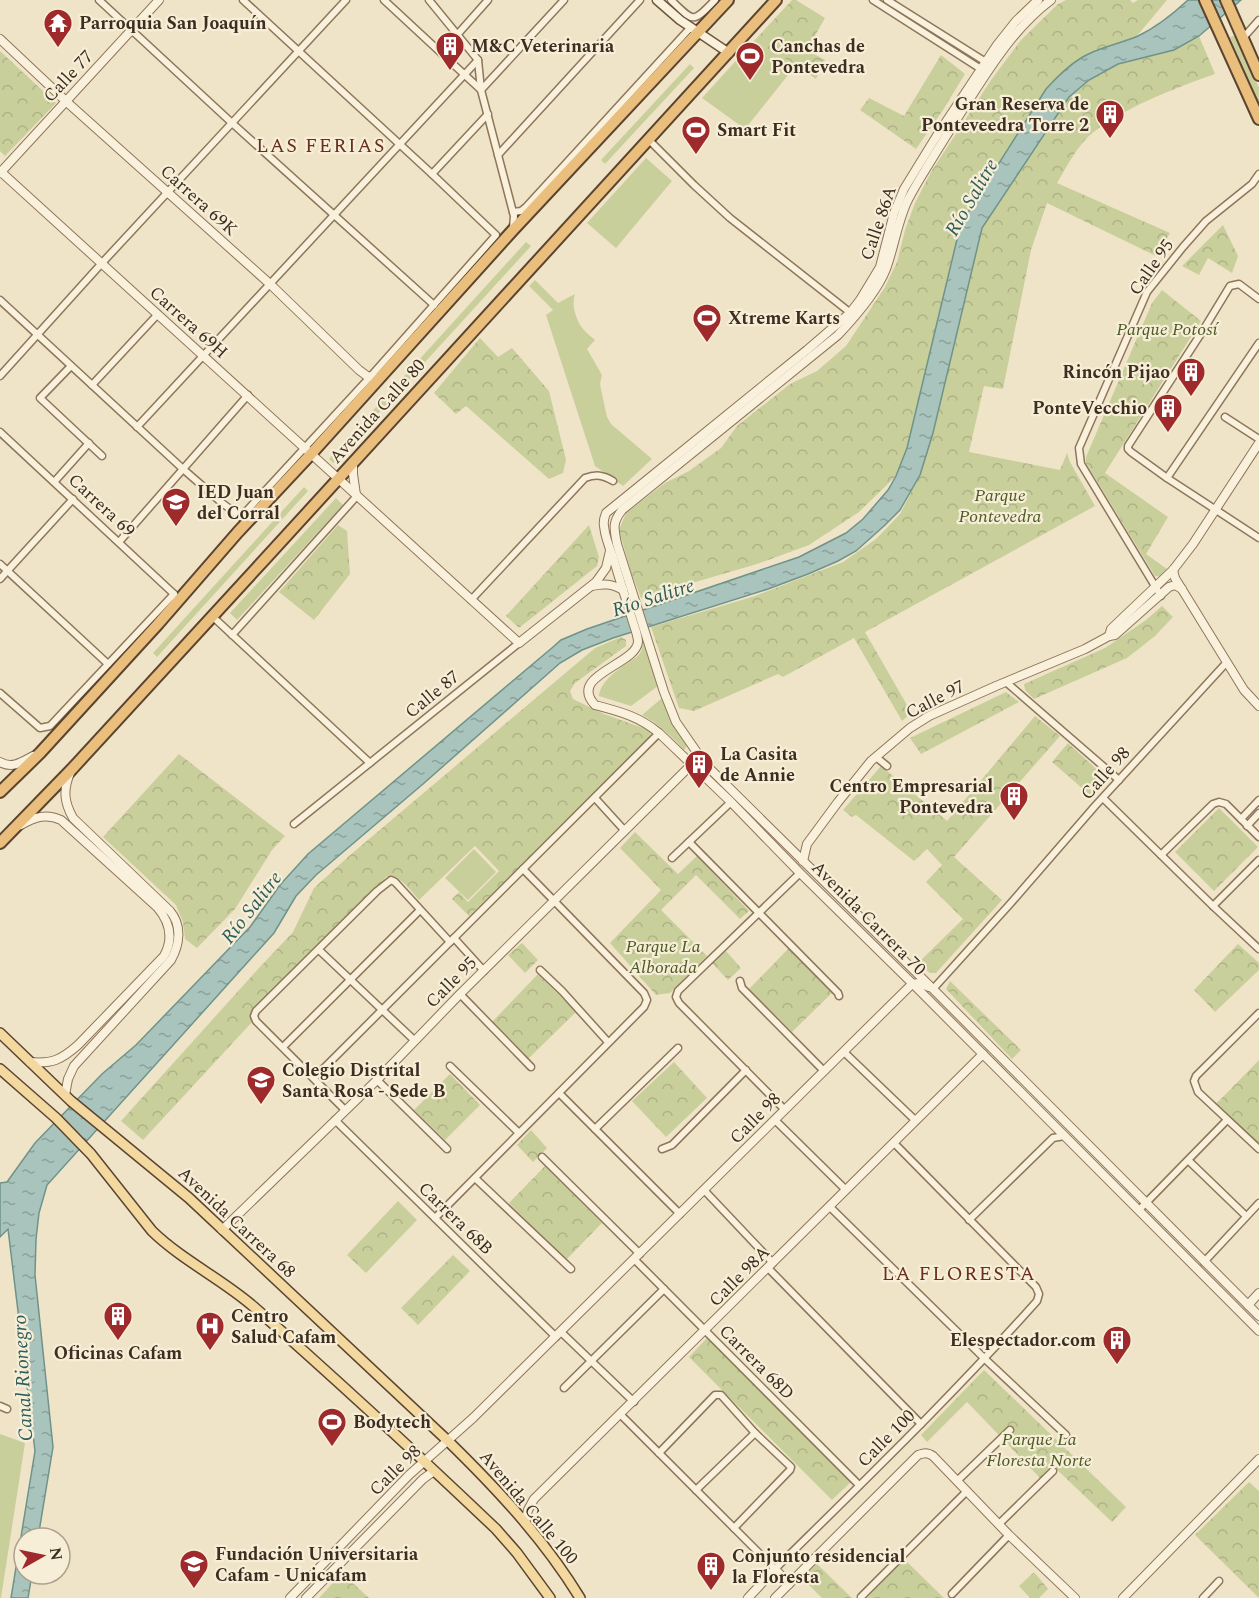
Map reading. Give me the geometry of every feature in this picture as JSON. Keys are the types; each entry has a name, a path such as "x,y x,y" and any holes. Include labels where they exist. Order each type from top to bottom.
{"highway":[{"name":"Avenida Calle 80","path":"0,792 40,753 85,695 237,532 374,378 513,230 695,30 728,0"},
{"name":"Avenida Calle 80","path":"0,843 72,769 776,0"},
{"path":"1205,0 1259,119"},
{"path":"1226,0 1259,75"}],"main road":[{"path":"657,0 729,53"},
{"name":"Avenida Carrera 68","path":"0,1033 68,1098 181,1192 448,1441"},
{"path":"0,1069 56,1118 91,1154 163,1242 252,1305 496,1529 550,1598"},
{"name":"Avenida Calle 100","path":"448,1441 477,1469 525,1523 580,1598"}],"street":[{"path":"99,0 434,305"},
{"name":"Calle 77","path":"0,172 159,0"},
{"path":"243,0 496,235 374,378"},
{"path":"0,376 346,0"},
{"path":"384,0 481,90"},
{"path":"429,0 478,60 481,90 513,212 513,230"},
{"path":"457,35 488,0"},
{"path":"481,90 564,0"},
{"path":"498,155 640,0"},
{"path":"671,0 688,16 694,18 700,16 715,0"},
{"path":"873,0 983,71"},
{"path":"887,0 989,64"},
{"name":"Calle 86A","path":"989,64 1016,21 1038,0"},
{"name":"Calle 86A","path":"616,517 631,502 838,335 853,315 880,267 894,213 904,189 936,137 983,71 1026,22 1051,0"},
{"path":"1243,38 1259,20"},
{"path":"513,212 526,207 695,30"},
{"name":"Carrera 69K","path":"0,39 270,284 359,370 374,378"},
{"path":"137,427 478,60"},
{"path":"432,174 488,114"},
{"path":"648,139 730,218 853,315"},
{"name":"Carrera 69H","path":"0,172 519,643"},
{"name":"Calle 95","path":"1156,588 1082,464 1078,448 1147,292 1206,221 1255,183 1259,174"},
{"path":"1259,299 1240,284 1230,286 1128,446 1131,452 1167,478 1259,538"},
{"path":"0,300 183,469 241,517 308,451"},
{"path":"92,385 158,314"},
{"name":"Calle 86A","path":"604,518 614,506 853,315"},
{"path":"1167,478 1259,343"},
{"path":"71,366 40,398 102,456"},
{"path":"119,542 249,396"},
{"path":"1225,417 1259,441"},
{"name":"Carrera 69","path":"0,432 119,542 175,599"},
{"name":"Calle 97","path":"1109,636 1111,629 1156,588 1193,544 1259,441"},
{"path":"55,481 89,443"},
{"path":"232,635 356,496 353,462"},
{"path":"471,600 585,478 602,475 613,481"},
{"path":"0,579 73,499"},
{"name":"Avenida Carrera 70","path":"616,517 615,537 641,633 676,722 705,764 1259,1316"},
{"name":"Avenida Carrera 70","path":"604,518 605,535 623,590 631,598"},
{"name":"Calle 87","path":"294,824 591,587 601,577 608,562 610,548"},
{"path":"0,564 108,664"},
{"path":"1173,570 1175,578 1244,690 1259,706"},
{"path":"601,577 607,576 625,582 631,598"},
{"path":"591,587 608,584 623,590"},
{"name":"Calle 97","path":"803,861 810,839 838,802 876,757 903,734 929,716 1115,635 1172,585 1182,589"},
{"path":"1156,588 1161,596"},
{"path":"0,693 40,728 46,728 85,695 108,664 175,599"},
{"path":"212,616 370,763"},
{"name":"Avenida Carrera 70","path":"641,633 636,648 592,682 589,688 590,697 595,705 633,716 649,725 692,764 1259,1331"},
{"name":"Calle 98","path":"933,989 1102,798 1227,662"},
{"path":"1006,682 1119,780"},
{"path":"314,1078 659,733"},
{"path":"0,762 15,765 40,753"},
{"path":"876,757 887,766"},
{"path":"692,764 705,764"},
{"name":"Calle 95","path":"222,1230 377,1080 414,1040 692,764"},
{"path":"68,1098 68,1079 74,1066 171,960 179,939 177,922 170,910 73,818 65,802 64,794 72,769"},
{"path":"595,798 625,831"},
{"path":"1102,798 1259,949"},
{"path":"1241,819 1259,800"},
{"path":"672,858 731,802"},
{"path":"1161,855 1213,804 1219,802 1226,804 1259,837"},
{"path":"1247,826 1259,813"},
{"path":"13,831 36,817 46,815 61,820 157,907 167,921 170,932 170,943 164,956 78,1045 68,1054 53,1062 30,1062"},
{"path":"788,846 810,839"},
{"path":"688,842 839,996"},
{"path":"1213,906 1259,860"},
{"path":"435,1218 644,1007 647,1000 644,993 523,869"},
{"path":"785,1110 679,1003 676,997 678,991 800,873"},
{"path":"345,1110 256,1021 254,1016 256,1011 377,891 391,880 484,971"},
{"path":"283,1047 420,910"},
{"path":"319,950 414,1040"},
{"path":"540,970 608,1042"},
{"path":"740,981 742,988 824,1071"},
{"path":"912,984 919,983 933,989"},
{"name":"Calle 98","path":"290,1598 393,1492 558,1334 912,984"},
{"path":"460,994 531,1066"},
{"path":"1259,1013 1196,1076 1194,1081 1198,1092 1259,1149"},
{"path":"596,1129 678,1048"},
{"path":"844,1052 916,1121"},
{"name":"Calle 98A","path":"525,1523 534,1499 983,1054"},
{"path":"450,1066 519,1133"},
{"path":"662,1149 672,1145 746,1070"},
{"path":"377,1080 447,1149"},
{"path":"559,1093 680,1214"},
{"name":"Carrera 68B","path":"336,1120 435,1218 634,1402"},
{"path":"775,1120 846,1190"},
{"path":"1139,1210 1227,1120"},
{"path":"1053,1138 1055,1127 1069,1137 1072,1130"},
{"path":"894,1143 969,1220 1053,1138 1064,1136"},
{"name":"Carrera 68D","path":"542,1157 637,1256 664,1289 859,1485"},
{"path":"1189,1161 1246,1216"},
{"path":"475,1178 571,1269"},
{"path":"704,1190 771,1266 921,1424"},
{"path":"1204,1262 1259,1203"},
{"path":"830,1207 1066,1435"},
{"name":"Calle 100","path":"748,1598 985,1359 1037,1301 1039,1294 1036,1287 969,1220"},
{"path":"564,1388 664,1289"},
{"path":"1241,1313 1259,1293"},
{"path":"659,1453 715,1395 721,1395 755,1433 790,1465 790,1470 734,1528"},
{"path":"621,1415 789,1584"},
{"path":"1010,1430 957,1481 1075,1598"},
{"path":"696,1490 755,1433"},
{"name":"Calle 100","path":"775,1598 918,1455 929,1453 957,1481"},
{"path":"1123,1598 1259,1459"},
{"name":"Calle 98","path":"306,1598 423,1479 434,1471"},
{"path":"999,1524 1053,1471"},
{"path":"861,1597 967,1491"},
{"path":"952,1594 1009,1535"},
{"path":"1203,1598 1219,1581"}],"green space":[{"path":"792,0 796,0 825,18 807,50 825,60 816,79 754,41"},
{"path":"1066,0 1130,0 1133,3 1138,0 1167,0 1136,37 1082,57 1056,78 1046,89 963,220 907,448 896,476 859,512 809,545 757,564 641,598 619,530 626,513 665,483 689,471 721,448 737,426 790,384 817,371 846,346 885,287 897,262 915,203 931,172 991,80 1021,40 1058,4"},
{"path":"1236,35 1259,88 1259,103 1230,37"},
{"name":"Parque Pontevedra","path":"1199,36 1215,74 1148,100 1100,127 1079,148 1057,183 1170,233 1156,256 1047,203 1031,250 1003,389 984,386 969,452 1060,470 1067,453 1095,506 865,632 907,705 905,707 909,715 902,721 854,638 783,677 778,674 694,711 679,708 651,627 755,596 843,562 876,539 900,514 920,475 933,433 982,228 1069,97 1089,80 1118,64 1174,50"},
{"name":"Canchas de Pontevedra","path":"754,41 796,65 745,129 702,98"},
{"path":"0,51 56,103 5,156 0,151"},
{"path":"941,55 965,74 916,149 860,110 869,98 904,116"},
{"path":"690,64 694,68 605,164 601,160"},
{"path":"646,158 672,181 616,248 587,223"},
{"path":"1223,225 1238,256 1232,273 1208,258 1199,275 1182,266"},
{"path":"526,242 531,246 333,463 329,459"},
{"path":"535,280 558,303 575,294 574,308 577,318 584,330 595,340 587,349 602,375 600,384 607,417 611,424 652,459 623,486 595,466 546,315 553,310 529,286"},
{"name":"Parque Potosí","path":"1162,290 1201,321 1105,473 1168,517 1146,554 1167,569 1162,577 1155,576 1086,463 1086,457 1152,303"},
{"path":"480,338 498,357 512,348 549,391 566,460 563,473 549,479 466,406 456,414 434,393"},
{"path":"304,487 308,491 157,657 153,653"},
{"path":"336,498 343,505 237,620 230,613"},
{"path":"338,525 347,531 350,574 314,620 279,592"},
{"path":"589,525 599,557 597,566 519,628 506,616"},
{"path":"1162,606 1173,617 1155,636 1127,658 1034,699 1025,690 1024,684 1105,648"},
{"path":"621,637 626,640 626,646 575,683 570,691 573,699 604,714 646,729 650,732 649,741 469,916 452,899 459,892 468,902 499,871 475,846 419,900 401,881 386,877 143,1140 121,1121 293,932 314,888 595,648"},
{"path":"643,639 658,686 631,706 599,696 602,686 610,677 640,654"},
{"path":"1006,692 1019,702 921,754 910,738"},
{"path":"662,698 687,746 684,750 654,722 642,715"},
{"path":"1035,716 1060,736 954,857 1002,900 936,973 930,973 918,963 963,919 926,882 942,865 927,849 914,861 856,815 852,817 843,810 881,766 947,821"},
{"path":"1068,743 1106,778 1091,796 1052,762"},
{"path":"179,754 285,836 272,850 235,909 197,948 185,939 183,922 176,905 103,837"},
{"path":"1219,808 1258,847 1214,891 1175,852"},
{"name":"Parque La Alborada","path":"635,832 678,874 697,856 749,911 740,919 696,875 661,910 707,956 670,993 656,995 610,943 661,890 620,848"},
{"path":"474,849 496,872 468,900 445,878"},
{"path":"522,943 538,960 525,973 508,955"},
{"path":"1238,944 1259,963 1259,970 1215,1012 1194,990"},
{"path":"790,947 834,991 792,1032 749,989"},
{"path":"726,951 741,968 728,980 712,963"},
{"path":"538,974 576,1012 527,1060 490,1024"},
{"path":"950,981 1021,1050 1012,1059 946,989"},
{"path":"1259,1060 1259,1145 1216,1104"},
{"path":"674,1062 707,1098 666,1137 632,1101"},
{"path":"450,1074 480,1105 445,1140 414,1110"},
{"path":"531,1130 547,1148 533,1162 517,1145"},
{"path":"545,1166 602,1223 566,1260 509,1203"},
{"path":"398,1201 417,1220 366,1273 347,1255"},
{"path":"453,1255 470,1271 418,1325 401,1308"},
{"path":"708,1337 852,1481 832,1500 689,1357"},
{"name":"Parque La Floresta Norte","path":"984,1370 1126,1507 1112,1522 1052,1465 1040,1478 967,1402 927,1442 921,1435"},
{"path":"0,1434 25,1443 0,1598"},
{"path":"1249,1482 1259,1491 1259,1598 1195,1535"},
{"path":"904,1559 944,1598 867,1598"},
{"path":"816,1563 852,1598 822,1598 802,1578"},
{"path":"1034,1572 1048,1589 1039,1598 1030,1598 1019,1586"},
{"path":"342,1573 369,1598 319,1598"}],"water":[{"path":"1188,0 1241,0 1199,36 1174,50 1118,64 1089,80 1069,97 982,228 933,433 920,475 900,510 856,551 838,561 768,589 613,638 582,650 560,663 316,875 296,896 274,933 47,1185 39,1213 35,1275 53,1447 40,1526 23,1526 35,1451 8,1229 0,1237 0,1183 7,1182 35,1143 102,1074 136,1045 250,927 280,885 308,854 561,640 587,629 799,557 846,533 863,519 888,490 907,448 963,220 1046,89 1058,76 1088,54 1138,36 1171,15"},
{"path":"13,1586 30,1586 28,1598 11,1598"}],"place":[{"name":"Parroquia San Joaquín","path":"58,48"},
{"name":"M&C Veterinaria","path":"450,72"},
{"name":"Canchas de Pontevedra","path":"750,82"},
{"name":"Gran Reserva de Ponteveedra Torre 2","path":"1110,140"},
{"name":"Smart Fit","path":"696,156"},
{"name":"Xtreme Karts","path":"707,344"},
{"name":"Rincón Pijao","path":"1191,398"},
{"name":"PonteVecchio","path":"1168,434"},
{"name":"IED Juan del Corral","path":"176,528"},
{"name":"La Casita de Annie","path":"699,790"},
{"name":"Centro Empresarial Pontevedra","path":"1014,822"},
{"name":"Colegio Distrital Santa Rosa - Sede B","path":"261,1106"},
{"name":"Oficinas Cafam","path":"118,1342"},
{"name":"Centro Salud Cafam","path":"210,1352"},
{"name":"Elespectador.com","path":"1117,1366"},
{"name":"Bodytech","path":"332,1448"},
{"name":"Fundación Universitaria Cafam - Unicafam","path":"194,1590"},
{"name":"Conjunto residencial la Floresta","path":"711,1592"}],"district":[{"name":"LAS FERIAS","path":"321,145"},
{"name":"LA FLORESTA","path":"959,1273"}],"water label":[{"name":"Río Salitre","path":"971,197"},
{"name":"Río Salitre","path":"653,597"},
{"name":"Río Salitre","path":"251,907"},
{"name":"Canal Rionegro","path":"22,1378"}]}
